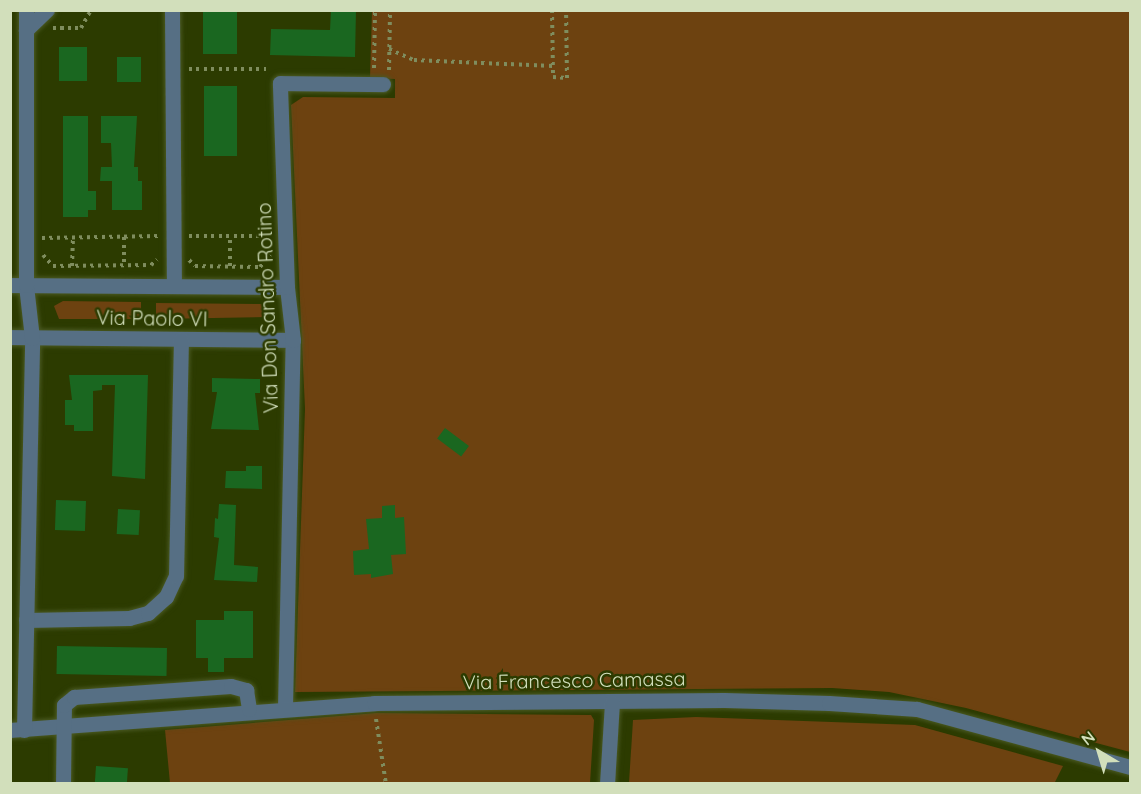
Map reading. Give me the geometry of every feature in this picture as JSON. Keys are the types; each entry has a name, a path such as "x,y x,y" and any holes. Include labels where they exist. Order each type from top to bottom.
{"street":[{"path":"17,730 26,620 32,338 18,285 26,10"},
{"path":"26,30 47,10"},
{"path":"172,10 174,286"},
{"name":"Via Don Sandro Rotino","path":"285,707 293,340 287,287 280,83 383,84"},
{"name":"Via Paolo VI","path":"18,285 287,287"},
{"name":"Via Paolo VI","path":"10,338 293,340"},
{"path":"26,620 129,618 148,613 166,597 176,576 181,339"},
{"path":"63,783 64,705 74,697 231,686 246,690 249,710"},
{"name":"Via Francesco Camassa","path":"17,730 285,707 374,703 724,700 917,710 1131,767"},
{"path":"607,783 612,702"}],"path":[{"path":"49,28 81,28 91,10"},
{"path":"375,10 374,73 388,73 390,10"},
{"path":"552,10 553,77 567,78 566,10"},
{"path":"389,49 414,60 552,66"},
{"path":"189,57 189,81"},
{"path":"189,69 278,70"},
{"path":"266,69 267,81"},
{"path":"188,224 188,247"},
{"path":"160,225 160,246"},
{"path":"188,258 195,266 260,267 266,262 270,236 269,225"},
{"path":"42,226 42,255 47,262 72,266 151,266 160,255"},
{"path":"42,238 160,236"},
{"path":"188,236 270,236"},
{"path":"230,236 230,266"},
{"path":"123,237 124,266"},
{"path":"72,266 73,238"},
{"path":"374,703 386,783"}],"shaded area":[{"path":"372,11 1130,11 1130,752 966,708 889,692 832,688 295,692 305,409 291,105 303,97 395,98 395,79 370,78"},
{"path":"63,301 141,302 141,319 59,319 54,306"},
{"path":"156,303 266,304 271,312 267,317 156,319"},
{"path":"376,713 591,715 594,720 590,783 170,783 165,730"},
{"path":"696,717 915,725 1063,766 1054,784 629,783 633,720"}],"building":[{"path":"203,10 237,10 237,54 203,54"},
{"path":"331,10 356,10 355,57 270,55 271,29 330,30"},
{"path":"59,47 87,47 87,81 59,81"},
{"path":"117,57 141,57 141,82 117,82"},
{"path":"204,86 237,86 237,156 204,156"},
{"path":"63,116 88,116 88,191 96,191 96,210 88,210 88,217 63,217"},
{"path":"101,116 137,116 134,167 138,167 138,181 142,181 142,210 112,210 112,181 100,181 101,167 112,167 111,143 101,143"},
{"path":"69,375 148,375 145,479 112,476 115,385 102,385 102,390 93,391 93,431 74,431 74,425 65,425 65,400 72,400"},
{"path":"212,378 260,379 260,393 255,393 259,430 211,429 217,392 212,392"},
{"path":"445,428 469,446 461,456 437,438"},
{"path":"246,466 262,466 262,489 225,488 226,471 246,471"},
{"path":"56,500 86,501 85,531 55,530"},
{"path":"219,504 236,505 234,565 258,567 257,582 214,580 219,538 214,537 215,518 218,519"},
{"path":"395,505 395,518 404,517 406,554 391,555 393,574 371,578 371,574 354,575 353,551 369,549 366,519 382,518 382,506"},
{"path":"118,509 140,510 139,535 117,534"},
{"path":"224,611 253,611 253,658 224,658 224,672 208,672 208,658 196,658 196,620 224,620"},
{"path":"57,646 167,648 166,676 57,674"},
{"path":"96,766 128,768 127,784 95,784"}]}
